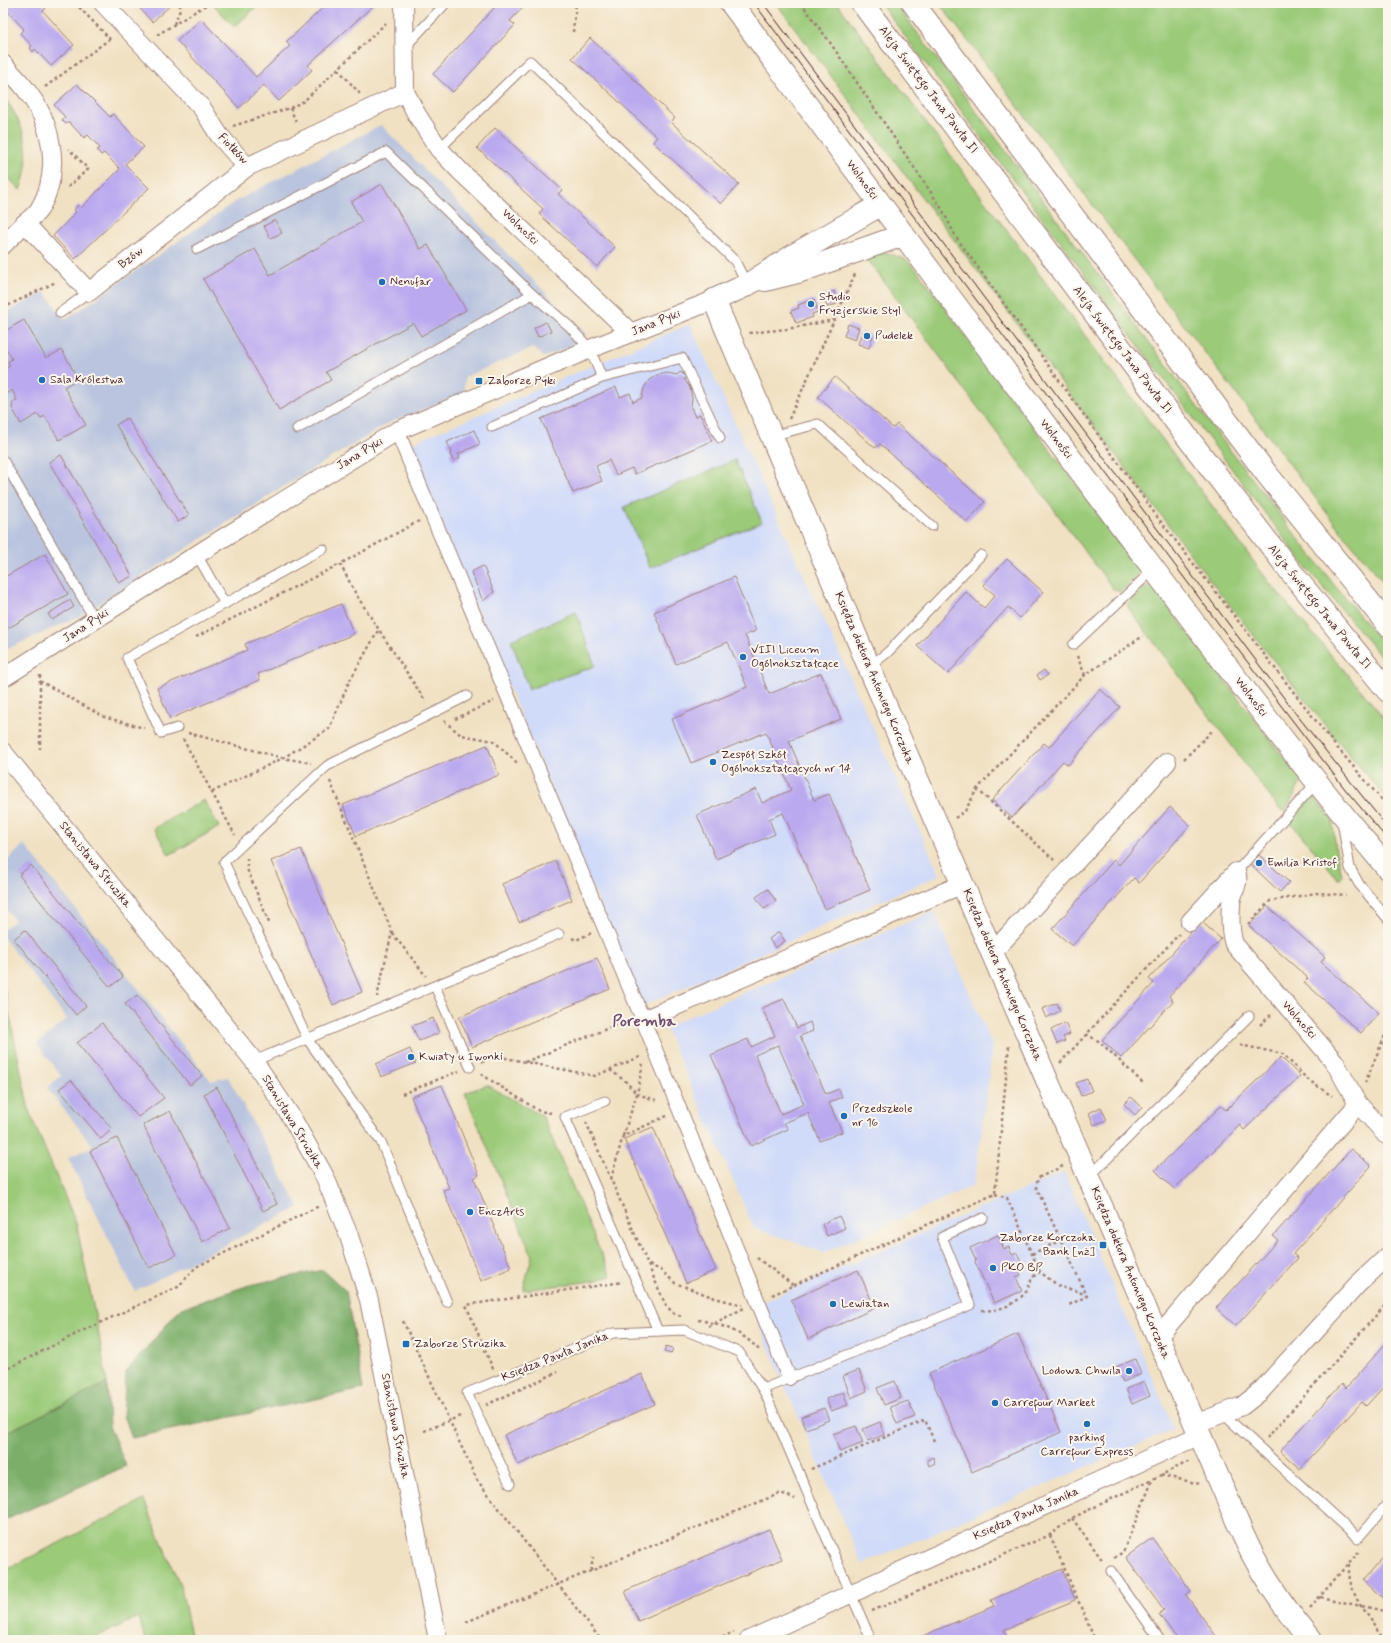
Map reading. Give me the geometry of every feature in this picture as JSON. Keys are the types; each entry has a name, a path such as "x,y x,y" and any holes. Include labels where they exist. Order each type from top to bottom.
{"street":[{"name":"Fiołków","path":"103,3 202,108 219,135 247,167 405,92"},
{"path":"404,3 406,46 405,92"},
{"name":"Wolności","path":"731,3 880,205 1154,569 1340,812 1388,869"},
{"name":"Aleja świętego Jana Pawła II","path":"862,3 1211,469 1291,572 1388,692"},
{"path":"913,3 1266,473 1388,625"},
{"path":"3,64 30,94 43,118 52,143 52,168 47,192 40,209 3,245"},
{"name":"Wolności","path":"405,92 417,115 439,149 461,172 631,333"},
{"name":"Bzów","path":"89,292 247,167"},
{"name":"Jana Pyki","path":"3,678 196,555 398,431 747,285 794,255 880,205"},
{"path":"25,224 89,292"},
{"name":"Jana Pyki","path":"747,285 801,271 903,235"},
{"name":"Księdza doktora Antoniego Korczoka","path":"714,300 777,435 869,667 1252,1554 1288,1611 1311,1640"},
{"path":"398,431 680,1110 789,1378"},
{"name":"Stanisława Struzika","path":"3,752 254,1061 274,1089 311,1150 334,1199 349,1236 370,1300 438,1640"},
{"path":"992,952 1167,762"},
{"path":"1190,922 1236,872 1239,878 1231,904 1231,933 1234,944"},
{"path":"642,1018 964,884"},
{"name":"Wolności","path":"1234,944 1301,1020 1334,1061 1358,1104 1388,1136"},
{"path":"1158,1337 1358,1104"},
{"name":"Księdza Pawła Janika","path":"743,1635 851,1592 1197,1429 1222,1413 1242,1406 1260,1392 1357,1285 1388,1256"}],"lane":[{"path":"406,46 446,3"},
{"path":"439,149 530,61 735,261 747,285"},
{"path":"197,249 386,152 532,294 569,326 590,350 602,378"},
{"path":"60,313 89,292"},
{"path":"297,429 532,294"},
{"path":"492,427 602,378 682,358 720,438"},
{"path":"777,435 818,424 932,526"},
{"path":"3,460 95,620"},
{"path":"177,728 161,734 127,658 322,549"},
{"path":"196,555 225,604"},
{"path":"869,667 888,652 980,555"},
{"path":"1073,645 1154,569"},
{"path":"447,1302 381,1142 308,1040 224,862 327,766 467,696"},
{"path":"1236,872 1317,782"},
{"path":"1340,812 1350,868 1359,884 1388,919"},
{"path":"254,1061 308,1040 558,934"},
{"path":"435,986 470,1067"},
{"path":"1089,1177 1249,1016"},
{"path":"605,1101 565,1117 658,1331"},
{"path":"763,1389 970,1305 942,1237 983,1218"},
{"name":"Księdza Pawła Janika","path":"510,1484 474,1410 468,1393 613,1333 684,1330 739,1352 763,1389 871,1640"},
{"path":"1222,1413 1358,1538 1388,1503"},
{"path":"1108,1568 1160,1640"}],"path":[{"path":"75,3 110,39"},
{"path":"174,25 180,10 180,3"},
{"path":"143,44 209,3"},
{"path":"573,32 576,3"},
{"path":"801,3 829,41 938,202 956,237 1158,518 1334,744 1388,807"},
{"path":"228,127 290,108 304,101 389,20"},
{"path":"30,94 51,84 126,27"},
{"path":"338,69 364,99"},
{"path":"290,108 300,129"},
{"path":"777,435 859,266"},
{"path":"3,308 73,275"},
{"path":"743,333 786,329 834,320"},
{"path":"194,638 340,564 432,514"},
{"path":"340,564 425,701 446,723 461,735 494,741 521,767"},
{"path":"212,792 282,758 329,729 349,682 379,629"},
{"path":"955,818 965,811 977,790 1085,674 1143,636"},
{"path":"1073,645 1085,674"},
{"path":"40,655 40,749"},
{"path":"40,681 104,717 161,734"},
{"path":"440,726 507,695"},
{"path":"177,728 194,736 282,758 316,764 328,777 392,932 435,986"},
{"path":"177,728 227,819"},
{"path":"977,790 1066,872"},
{"path":"249,854 247,869 270,926"},
{"path":"1234,944 1238,936 1270,900 1316,893 1346,894"},
{"path":"1046,1076 1190,922"},
{"path":"558,934 576,940 604,927"},
{"path":"373,1012 392,932"},
{"path":"525,1062 642,1018"},
{"path":"1240,1045 1283,1054 1314,1083 1346,1105 1358,1104 1388,1028"},
{"path":"1086,1034 1100,1042 1144,1083"},
{"path":"995,1194 1009,1046"},
{"path":"402,1094 496,1056 595,1076 645,1054 637,1094 623,1136 611,1180"},
{"path":"470,1067 539,1111 545,1111"},
{"path":"610,1070 625,1081 637,1094 671,1105 680,1110"},
{"path":"623,1136 680,1110"},
{"path":"580,1111 666,1306 675,1314 684,1317"},
{"path":"1065,1165 1038,1178 1036,1187 1087,1296"},
{"path":"758,1301 995,1194 1007,1198 1040,1272 1060,1287 1078,1291 1087,1296"},
{"path":"3,1371 84,1330 178,1287 196,1267 334,1199"},
{"path":"732,1240 794,1285"},
{"path":"1032,1254 1061,1240"},
{"path":"648,1264 661,1270 675,1283 715,1298 748,1306 693,1334"},
{"path":"970,1305 984,1311 1007,1305 1020,1299 1027,1291 1032,1276 1040,1272"},
{"path":"491,1365 466,1305 636,1280 653,1276"},
{"path":"1067,1306 1087,1296"},
{"path":"1259,1447 1388,1302"},
{"path":"692,1319 715,1323 736,1331 752,1342 763,1357"},
{"path":"403,1321 477,1480 601,1640"},
{"path":"424,1431 562,1370"},
{"path":"811,1470 925,1420 934,1441"},
{"path":"861,1616 1050,1535 1072,1518 1193,1460"},
{"path":"1160,1475 1203,1484"},
{"path":"1111,1560 1123,1552 1153,1479"},
{"path":"466,1622 781,1493 799,1501 796,1493"},
{"path":"1072,1518 1108,1568"},
{"path":"1050,1535 1095,1640"},
{"path":"1310,1609 1361,1549"},
{"path":"591,1571 593,1557"},
{"path":"1348,1563 1352,1589 1361,1606 1384,1640"},
{"path":"1320,1597 1388,1612"},
{"path":"717,1640 743,1635"}],"shaded area":[{"path":"381,125 587,335 565,349 544,357 533,348 465,377 464,393 391,422 297,478 82,615 3,651 3,314 45,292 65,320 236,201"},
{"name":"Zespół Szkół Ogólnokształcących nr 14","path":"690,324 940,875 642,1006 408,445"},
{"path":"24,844 211,1081 228,1077 299,1207 135,1291 68,1158 93,1146 47,1088 61,1076 37,1044 67,1019 3,937 3,929 15,921 3,905 3,865"},
{"name":"Przedszkole nr 16","path":"934,911 993,1047 974,1185 824,1253 754,1228 665,1027"},
{"path":"1064,1172 1174,1429 862,1564 751,1307"}],"green space":[{"path":"212,3 261,3 234,27"},
{"path":"776,3 837,3 1269,582 1388,722 1388,800 1332,734 1209,579"},
{"path":"880,3 895,3 1226,445 1335,586 1388,649 1388,665 1305,566"},
{"path":"939,3 1388,3 1388,587 1339,529"},
{"path":"3,96 17,118 25,141 27,153 26,165 20,190 3,172"},
{"path":"884,252 905,259 917,270 1135,564 1140,573 1120,592 1114,590 864,255"},
{"path":"735,460 762,522 650,568 624,507"},
{"path":"1150,583 1302,781 1285,811 1280,810 1129,609 1127,604"},
{"path":"576,612 595,666 529,689 511,640"},
{"path":"1312,795 1332,818 1336,851 1342,875 1339,880 1290,822"},
{"path":"204,800 219,827 169,855 154,828"},
{"path":"3,983 29,1111 76,1223 98,1329 107,1383 3,1434"},
{"path":"487,1085 542,1115 611,1276 594,1281 523,1290 532,1256 465,1093"},
{"path":"323,1270 346,1291 363,1389 132,1438 123,1416 126,1372 180,1309 249,1285"},
{"path":"107,1383 109,1426 126,1466 3,1521 3,1434"},
{"path":"144,1500 181,1588 192,1640 145,1640 139,1617 89,1640 3,1640 3,1571"}],"building":[{"path":"3,3 42,3 46,8 43,11 74,45 51,66 35,49 33,52 30,48 32,46 20,33 24,29 8,12 4,16"},
{"path":"135,3 173,3 152,22"},
{"path":"328,3 376,3 308,65 312,70 279,101 264,85 239,108 177,41 201,19 256,77 290,46 286,42"},
{"path":"492,3 527,3 510,21 515,25 453,92 433,74 495,7"},
{"path":"590,38 675,118 671,122 739,184 721,204 653,142 657,137 572,58"},
{"path":"77,84 110,117 113,114 144,147 125,164 149,188 75,259 53,236 76,212 74,210 78,205 81,208 120,169 104,153 101,155 97,150 100,148 88,135 84,138 69,122 66,124 62,120 65,117 54,105"},
{"path":"495,128 562,190 558,194 615,247 597,267 539,214 543,209 477,148"},
{"path":"382,184 420,249 428,245 466,310 421,336 413,323 326,372 331,380 279,410 203,279 255,249 270,275 362,222 351,202"},
{"path":"275,220 282,233 270,238 264,226"},
{"path":"834,291 837,304 827,307 823,295"},
{"path":"814,299 818,312 812,314 813,317 796,323 791,311 799,308 798,305"},
{"path":"24,320 46,358 62,350 78,379 64,387 86,425 59,440 45,416 41,418 38,414 21,424 12,408 13,402 17,400 12,390 8,393 3,392 3,370 10,366 8,362 12,359 3,343 3,332"},
{"path":"546,322 551,331 538,337 534,328"},
{"path":"848,324 859,328 855,340 844,336"},
{"path":"862,332 873,336 869,348 858,344"},
{"path":"680,372 686,376 684,379 690,388 692,398 691,407 695,417 700,414 712,441 635,474 632,468 616,475 609,460 596,466 602,481 573,493 541,419 616,387 620,397 630,393 633,402 642,398 644,388 649,380 657,375 667,373 677,375"},
{"path":"835,377 893,428 897,424 985,502 967,522 880,444 875,448 818,397"},
{"path":"127,418 189,515 178,522 116,425"},
{"path":"474,430 480,444 458,454 460,458 453,461 450,454 452,452 447,442"},
{"path":"61,455 132,576 119,583 49,462"},
{"path":"45,554 68,594 3,631 3,578"},
{"path":"1007,559 1043,592 1020,618 1008,607 948,674 917,646 966,592 984,608 995,595 983,585"},
{"path":"483,566 494,592 483,601 471,572"},
{"path":"734,577 756,631 745,635 769,694 821,673 841,719 789,741 814,800 829,794 870,890 825,909 783,813 769,819 775,834 716,859 697,815 756,789 762,803 791,790 766,732 691,763 672,719 747,687 728,642 676,664 654,612"},
{"path":"70,600 74,607 52,620 48,614"},
{"path":"341,604 354,634 258,674 260,680 170,719 157,688 247,650 245,644"},
{"path":"1044,670 1048,675 1040,680 1037,675"},
{"path":"1100,689 1120,707 1068,765 1063,761 1012,818 992,800 1044,743 1049,747"},
{"path":"487,745 499,775 356,836 343,805"},
{"path":"1170,807 1190,825 1139,883 1134,878 1072,946 1052,929 1114,860 1119,865"},
{"path":"301,849 362,992 333,1005 271,861"},
{"path":"1259,855 1289,882 1280,892 1250,864"},
{"path":"556,861 572,900 519,922 502,884"},
{"path":"31,865 123,977 110,987 19,875"},
{"path":"768,889 776,901 764,909 756,897"},
{"path":"1267,906 1325,957 1321,962 1379,1013 1361,1033 1304,982 1308,978 1249,926"},
{"path":"1201,921 1221,939 1169,996 1173,1001 1121,1058 1102,1040 1154,983 1149,979"},
{"path":"25,930 86,1006 76,1015 14,939"},
{"path":"779,932 785,941 775,948 769,939"},
{"path":"597,958 610,989 472,1047 459,1017"},
{"path":"137,995 202,1076 190,1085 125,1004"},
{"path":"784,999 797,1028 810,1022 813,1031 800,1036 826,1094 839,1089 842,1097 829,1103 842,1132 820,1141 808,1113 784,1123 788,1129 751,1146 711,1055 748,1039 751,1047 775,1036 762,1008","holes":["778,1045 804,1104 781,1114 755,1055"]},
{"path":"1057,1003 1060,1011 1046,1018 1042,1009"},
{"path":"433,1018 439,1033 419,1041 412,1026"},
{"path":"102,1023 164,1098 138,1117 77,1043"},
{"path":"1065,1023 1070,1034 1063,1037 1065,1041 1057,1044 1051,1030"},
{"path":"410,1049 416,1063 381,1077 376,1064"},
{"path":"1281,1057 1300,1076 1244,1130 1240,1125 1174,1189 1155,1170 1221,1106 1226,1110"},
{"path":"1087,1079 1092,1091 1081,1096 1076,1083"},
{"path":"71,1080 112,1129 101,1139 59,1089"},
{"path":"442,1085 479,1175 474,1178 511,1268 481,1281 443,1190 449,1188 411,1097"},
{"path":"217,1087 277,1204 263,1211 204,1094"},
{"path":"1131,1097 1142,1107 1135,1115 1124,1104"},
{"path":"1101,1107 1107,1120 1094,1125 1089,1113"},
{"path":"170,1111 230,1228 202,1242 143,1125"},
{"path":"653,1127 716,1270 686,1283 624,1139"},
{"path":"117,1138 176,1255 149,1268 90,1151"},
{"path":"1351,1149 1371,1166 1293,1254 1298,1258 1236,1326 1216,1308 1278,1240 1273,1236"},
{"path":"839,1216 845,1228 827,1236 822,1224"},
{"path":"998,1235 1004,1249 1009,1247 1012,1255 1017,1253 1022,1265 1017,1267 1021,1275 1016,1277 1022,1291 994,1303 970,1248"},
{"name":"Lewiatan","path":"858,1270 875,1308 808,1339 791,1300"},
{"name":"Carrefour Market","path":"1018,1334 1061,1432 972,1472 929,1373"},
{"path":"1388,1341 1388,1382 1366,1406 1362,1402 1300,1469 1280,1451 1342,1383 1346,1388"},
{"path":"666,1346 673,1348 671,1354 664,1352"},
{"name":"Lodowa Chwila","path":"1135,1359 1141,1374 1123,1382 1116,1367"},
{"path":"859,1370 867,1391 851,1398 843,1376"},
{"path":"642,1374 655,1404 518,1465 504,1435"},
{"path":"895,1381 901,1398 884,1405 877,1388"},
{"path":"1144,1381 1150,1396 1132,1404 1126,1389"},
{"path":"843,1392 848,1405 831,1411 826,1399"},
{"path":"908,1401 915,1417 897,1424 890,1407"},
{"path":"824,1408 829,1420 806,1429 801,1417"},
{"path":"880,1422 884,1435 868,1441 863,1429"},
{"path":"856,1426 863,1443 840,1452 833,1434"},
{"path":"933,1457 935,1463 929,1466 927,1460"},
{"path":"769,1529 782,1559 638,1621 625,1591"},
{"path":"1152,1538 1191,1591 1186,1595 1219,1640 1178,1640 1159,1614 1164,1610 1126,1557"},
{"path":"1388,1552 1388,1603 1363,1580"},
{"path":"1062,1569 1075,1600 1004,1630 1006,1636 996,1640 913,1640 994,1606 991,1600"}],"tram line":[{"path":"754,3 1236,647 1345,789 1388,840"},
{"path":"763,3 1296,714 1388,828"}],"place":[{"name":"Nenufar","path":"382,282"},
{"name":"Studio Fryzjerskie Styl","path":"811,304"},
{"name":"Pudelek","path":"867,336"},
{"name":"Sala Królestwa","path":"42,380"},
{"name":"Zaborze Pyki","path":"479,381"},
{"name":"VIII Liceum Ogólnokształcące","path":"743,657"},
{"name":"Zespół Szkół Ogólnokształcących nr 14","path":"713,762"},
{"name":"Emilia Kristof","path":"1259,863"},
{"name":"Kwiaty u Iwonki","path":"411,1057"},
{"name":"Przedszkole nr 16","path":"844,1116"},
{"name":"EnczArts","path":"470,1212"},
{"name":"Zaborze Korczoka Bank [nż]","path":"1103,1245"},
{"name":"PKO BP","path":"993,1268"},
{"name":"Lewiatan","path":"833,1304"},
{"name":"Zaborze Struzika","path":"406,1344"},
{"name":"Lodowa Chwila","path":"1129,1371"},
{"name":"Carrefour Market","path":"995,1403"},
{"name":"parking Carrefour Express","path":"1087,1424"}],"district":[{"name":"Poremba","path":"644,1021"}]}
